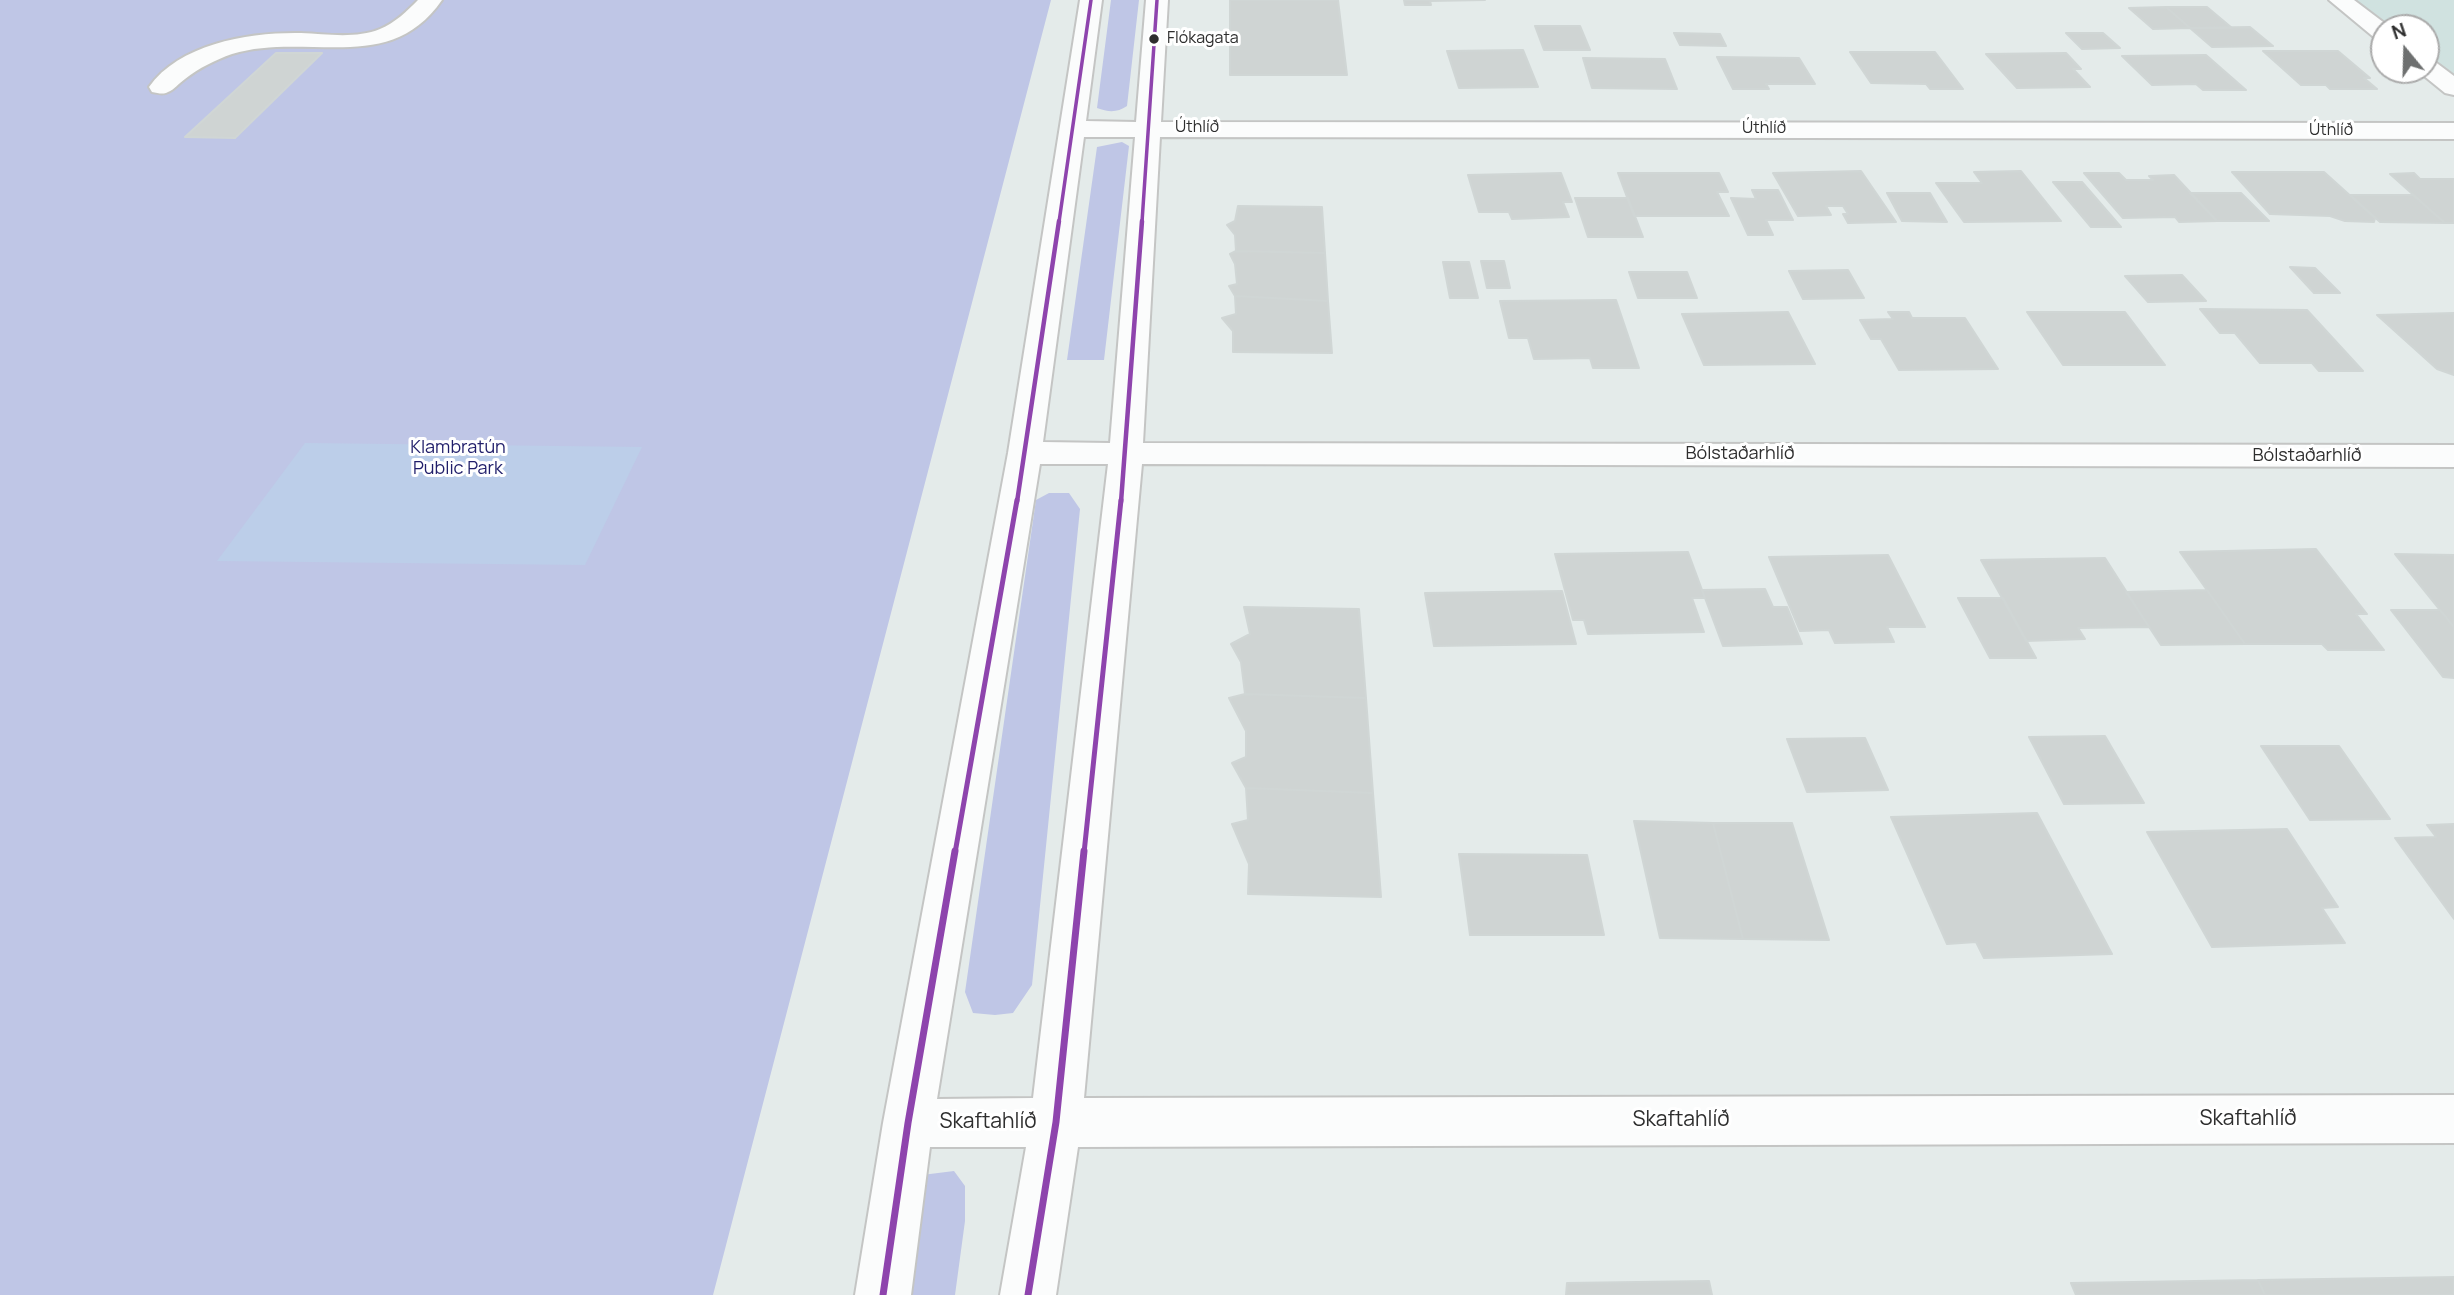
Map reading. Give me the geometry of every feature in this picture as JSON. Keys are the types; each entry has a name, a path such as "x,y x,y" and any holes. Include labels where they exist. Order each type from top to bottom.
{"street":[{"path":"161,87 176,72 198,59 227,48 270,41 347,44 368,41 392,33 431,0"},
{"path":"883,1295 908,1123 1025,453 1091,0"},
{"path":"1028,1295 1056,1122 1126,453 1157,0"},
{"path":"2340,0 2370,23"},
{"name":"Úthlíð","path":"1074,129 2454,131"},
{"name":"Bólstaðarhlíð","path":"1025,453 2454,456"},
{"name":"Skaftahlíð","path":"908,1123 2454,1119"}],"shaded area":[{"path":"2353,0 2454,0 2454,75 2440,65 2440,14 2372,14"}],"green space":[{"name":"Klambratún Public Park","path":"0,0 1051,0 713,1295 0,1295"},
{"path":"1111,0 1139,0 1127,106 1112,111 1097,108"},
{"path":"1122,142 1129,146 1104,360 1067,360 1097,147"},
{"path":"305,443 642,447 585,565 217,561"},
{"path":"1049,493 1069,493 1080,509 1032,985 1013,1013 973,1013 965,992 1036,500"},
{"path":"954,1171 965,1186 965,1221 955,1295 901,1295 922,1175"}],"building":[{"path":"1230,0 1338,0 1347,75 1230,75"},
{"path":"1404,0 1485,0 1430,1 1431,5 1405,5"},
{"path":"2166,7 2207,7 2232,28 2190,28"},
{"path":"2166,7 2190,28 2153,29 2129,8"},
{"path":"1535,26 1580,26 1590,50 1544,50"},
{"path":"2250,27 2273,46 2212,47 2190,28"},
{"path":"1674,33 1720,34 1726,46 1680,45"},
{"path":"2066,33 2103,33 2120,48 2082,49"},
{"path":"1523,50 1538,87 1459,88 1447,51"},
{"path":"2263,51 2338,51 2370,78 2364,78 2377,89 2330,89 2326,85 2301,85"},
{"path":"1850,52 1935,52 1963,89 1930,89 1926,84 1871,83"},
{"path":"276,53 322,53 235,138 185,137"},
{"path":"2066,53 2081,69 2073,69 2090,87 2017,88 1986,54"},
{"path":"2206,55 2246,90 2203,90 2196,84 2152,85 2122,56"},
{"path":"1717,57 1799,58 1815,84 1766,84 1769,89 1733,89"},
{"path":"1583,58 1665,59 1677,89 1592,88"},
{"path":"1861,171 1896,222 1848,223 1843,214 1848,214 1843,206 1826,206 1831,215 1798,216 1773,173"},
{"path":"2021,171 2061,221 1964,222 1936,183 1982,183 1974,172"},
{"path":"2232,172 2324,172 2375,218 2374,222 2345,221 2330,216 2270,214"},
{"path":"1561,173 1572,202 1563,202 1569,217 1512,219 1509,212 1479,212 1468,175"},
{"path":"1618,173 1719,173 1728,192 1717,192 1729,216 1634,216"},
{"path":"2084,173 2119,173 2126,180 2153,180 2149,176 2174,175 2217,221 2179,222 2175,217 2123,218"},
{"path":"2414,173 2420,179 2454,179 2454,223 2445,223 2390,174"},
{"path":"2053,182 2082,182 2121,227 2091,227"},
{"path":"1752,190 1778,190 1793,220 1766,220 1773,235 1748,235 1731,198 1756,199"},
{"path":"1887,193 1930,193 1947,222 1902,221"},
{"path":"2190,193 2241,193 2269,221 2217,221"},
{"path":"2350,195 2413,195 2445,223 2380,222"},
{"path":"1575,198 1628,198 1643,237 1588,237"},
{"path":"1238,206 1322,207 1325,253 1236,251 1235,235 1227,225 1235,221"},
{"path":"1236,251 1325,253 1328,301 1235,296 1229,286 1237,284 1235,264 1230,254"},
{"path":"1481,261 1504,261 1510,288 1487,288"},
{"path":"1443,262 1469,262 1478,298 1450,298"},
{"path":"2290,267 2315,268 2340,293 2314,293"},
{"path":"1848,270 1864,298 1803,299 1789,271"},
{"path":"1629,272 1687,272 1697,298 1638,298"},
{"path":"2182,275 2206,301 2148,302 2125,276"},
{"path":"1235,296 1328,301 1332,353 1233,352 1233,331 1222,318 1236,314"},
{"path":"1616,300 1639,368 1593,368 1590,358 1534,359 1528,338 1509,338 1500,301"},
{"path":"2200,309 2307,310 2363,371 2319,371 2312,363 2260,363 2235,333 2220,333"},
{"path":"1788,312 1815,364 1704,365 1682,314"},
{"path":"1888,312 1909,312 1912,318 1965,318 1998,369 1899,370 1881,339 1871,339 1860,320 1893,319"},
{"path":"2027,312 2125,312 2165,365 2063,365"},
{"path":"2454,313 2454,375 2437,369 2377,315"},
{"path":"2316,549 2367,614 2356,614 2384,650 2328,650 2322,644 2245,644 2180,552"},
{"path":"1688,552 1705,598 1692,598 1704,632 1588,634 1584,620 1573,620 1555,554"},
{"path":"2395,554 2454,555 2454,627 2440,610"},
{"path":"1888,555 1925,627 1887,627 1894,642 1835,643 1829,630 1800,631 1769,557"},
{"path":"2105,558 2149,627 2078,628 2085,639 2026,641 1981,560"},
{"path":"1765,589 1773,607 1787,607 1802,644 1723,646 1702,590"},
{"path":"2207,590 2245,644 2161,645 2126,592"},
{"path":"1562,591 1576,644 1434,646 1425,593"},
{"path":"1958,598 2003,598 2036,658 1990,658"},
{"path":"1244,607 1359,609 1366,698 1245,694 1241,662 1231,644 1250,634"},
{"path":"2391,610 2440,610 2454,627 2454,678 2443,677"},
{"path":"1245,694 1366,698 1373,793 1246,788 1232,763 1246,757 1246,731 1229,698"},
{"path":"2105,736 2144,803 2064,804 2029,737"},
{"path":"1865,738 1888,790 1807,792 1787,739"},
{"path":"2261,746 2339,746 2390,819 2310,820"},
{"path":"1246,788 1373,793 1381,897 1248,894 1249,864 1232,824 1248,820"},
{"path":"2037,813 2112,954 1984,958 1976,942 1947,944 1891,817"},
{"path":"1634,821 1713,823 1743,939 1660,938"},
{"path":"1713,823 1792,823 1829,940 1743,939"},
{"path":"2454,824 2454,919 2395,838 2436,837 2427,825"},
{"path":"2287,829 2338,907 2322,908 2345,943 2212,947 2147,832"},
{"path":"1459,854 1587,855 1604,935 1470,935"},
{"path":"2454,1277 2454,1295 2265,1295 2258,1280"},
{"path":"2258,1280 2265,1295 2076,1295 2071,1283"},
{"path":"1709,1281 1712,1295 1566,1295 1567,1283"}],"transit line":[{"path":"883,1295 908,1123 1025,453 1091,0"},
{"path":"1028,1295 1056,1122 1126,453 1157,0"}],"place":[{"name":"Flókagata","path":"1154,39"}]}
